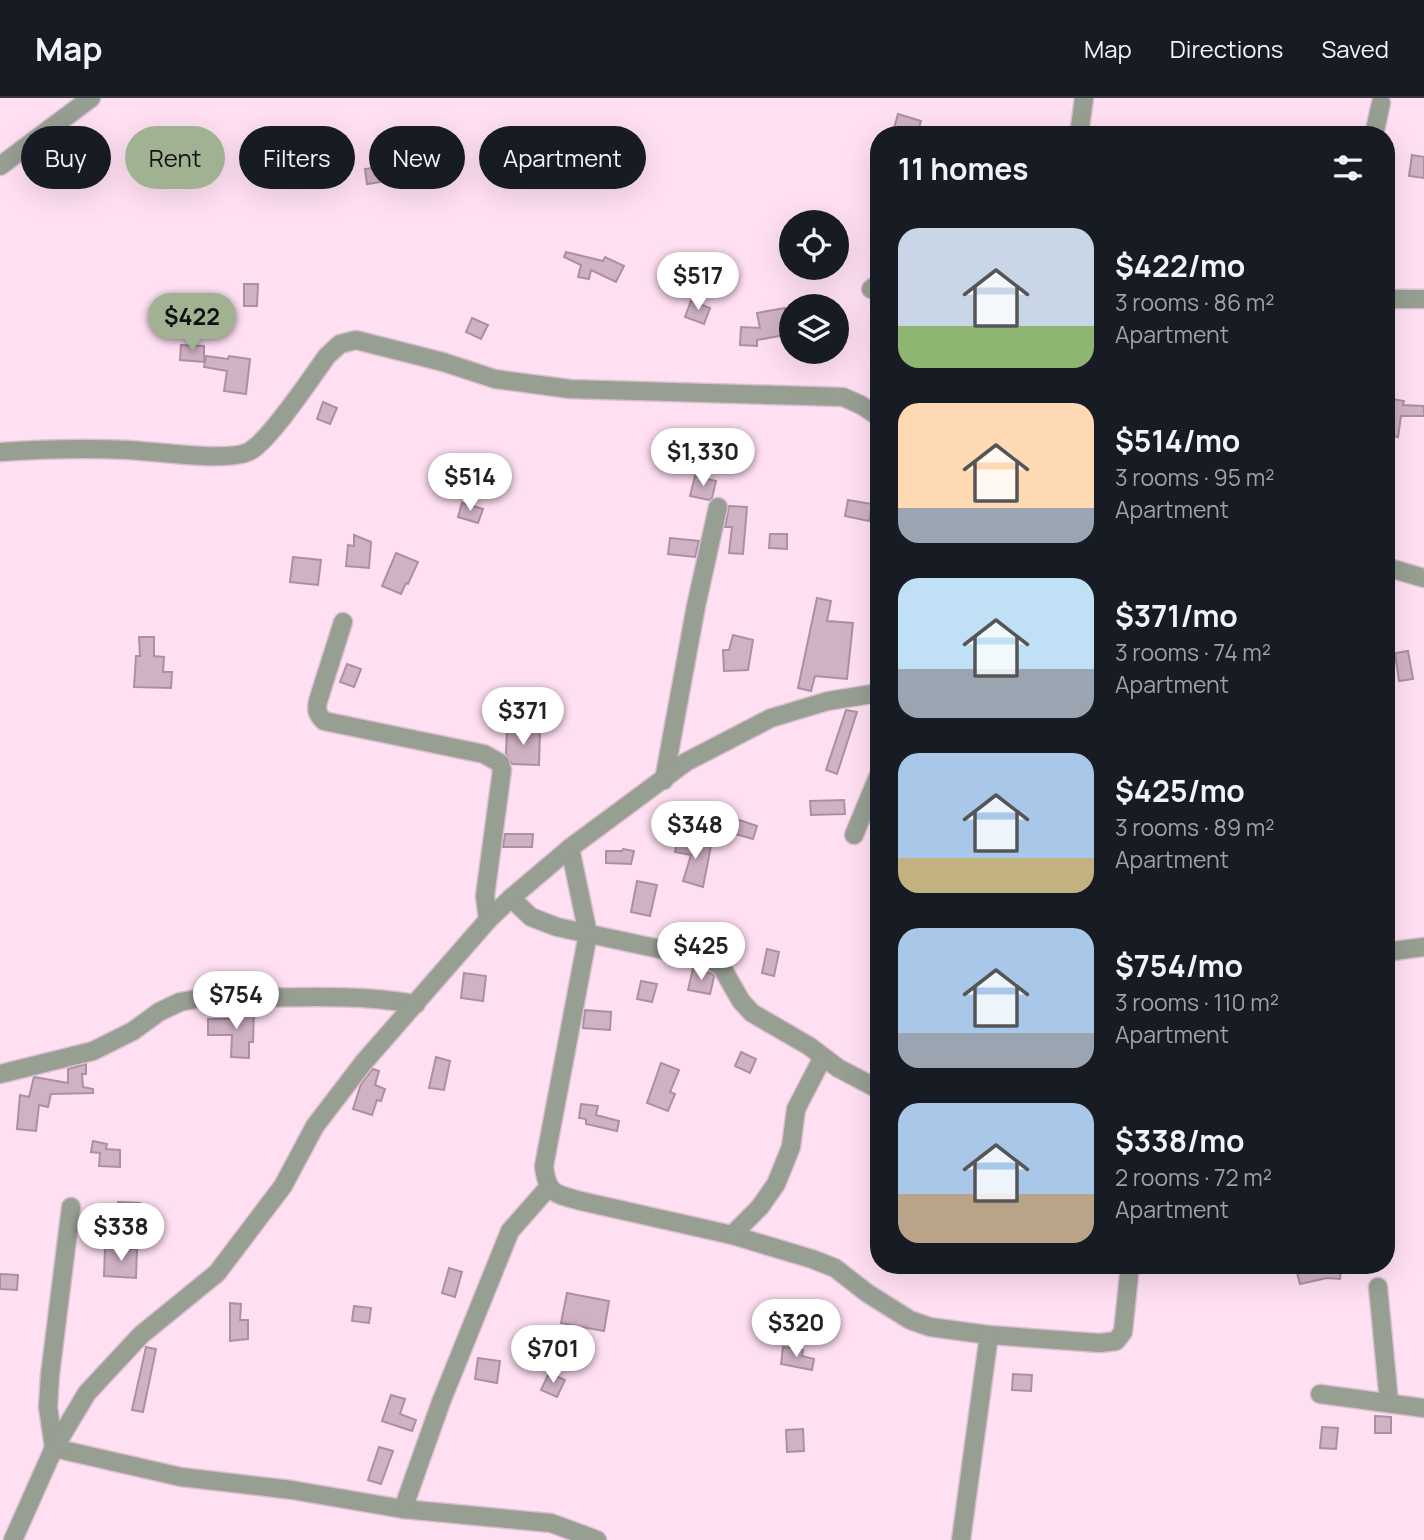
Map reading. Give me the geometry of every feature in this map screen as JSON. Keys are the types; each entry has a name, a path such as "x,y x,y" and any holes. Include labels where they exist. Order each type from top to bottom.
{"street":[{"path":"0,166 90,98"},
{"path":"1080,126 1083,98"},
{"path":"1376,126 1381,103"},
{"path":"1395,299 1424,299"},
{"path":"0,452 51,449 128,450 222,456 244,454 261,442 327,356 341,344 356,340 443,362 495,379 570,389 843,397 870,412"},
{"path":"664,780 696,606 718,507"},
{"path":"1395,570 1424,578"},
{"path":"343,622 316,710 324,721 484,754 500,763 502,770 485,896 488,920"},
{"path":"13,1540 54,1448 87,1393 141,1335 217,1273 283,1186 315,1126 364,1062 488,920 570,848 687,762 771,718 828,701 870,694"},
{"path":"854,835 870,796"},
{"path":"570,848 588,934 544,1166 546,1182 551,1190 560,1196 732,1235 835,1268 867,1293 911,1320 930,1327 989,1335 1116,1341 1122,1332 1129,1274"},
{"path":"511,898 531,917 557,927 711,960 721,966 741,1001 752,1013 809,1046 838,1068 870,1085"},
{"path":"1395,951 1424,947"},
{"path":"0,1074 93,1051 122,1037 159,1012 180,1002 202,998 349,997 416,1004"},
{"path":"732,1235 760,1207 776,1184 792,1147 796,1109 824,1057"},
{"path":"403,1509 441,1402 510,1231 547,1189 551,1190"},
{"path":"54,1448 48,1406 50,1376 71,1207"},
{"path":"1378,1287 1389,1402"},
{"path":"961,1540 989,1335"},
{"path":"1321,1394 1424,1409"},
{"path":"54,1448 181,1476 292,1490 403,1509 551,1523 597,1540"}],"building":[{"path":"898,114 921,121 920,126 895,126"},
{"path":"1412,155 1424,157 1424,178 1409,176"},
{"path":"369,168 369,184 367,184 365,169"},
{"path":"566,252 603,261 605,257 624,266 616,282 591,270 589,279 578,277 581,265 564,257"},
{"path":"244,284 258,284 257,306 244,306"},
{"path":"691,301 710,308 704,324 685,317"},
{"path":"779,309 779,336 757,340 757,346 740,345 741,327 760,328 757,313"},
{"path":"472,318 488,325 481,339 466,332"},
{"path":"181,345 204,346 204,362 180,360"},
{"path":"206,356 250,359 246,394 224,391 227,371 204,367"},
{"path":"1395,400 1404,401 1403,405 1424,406 1424,416 1401,416 1398,437 1395,436"},
{"path":"323,402 337,408 330,424 317,419"},
{"path":"695,476 716,481 712,498 709,500 690,496"},
{"path":"848,500 870,504 869,521 845,516"},
{"path":"462,503 483,509 478,523 458,517"},
{"path":"729,506 747,507 743,554 729,553 732,527 725,527"},
{"path":"770,534 787,534 787,549 769,548"},
{"path":"354,535 371,542 369,568 346,566 348,545 354,546"},
{"path":"670,538 699,541 695,557 668,554"},
{"path":"396,553 418,562 401,594 382,586"},
{"path":"293,557 321,560 318,585 290,582"},
{"path":"817,598 831,601 827,621 853,623 847,679 815,676 811,691 798,688"},
{"path":"733,635 753,640 748,670 724,671 723,650 729,650"},
{"path":"139,637 154,637 154,656 164,657 163,672 172,672 171,688 134,687 136,656 140,656"},
{"path":"1408,651 1413,679 1399,681 1395,653"},
{"path":"347,664 361,669 354,687 340,682"},
{"path":"846,710 857,712 837,774 826,770"},
{"path":"507,729 540,730 539,765 512,764 506,754"},
{"path":"844,800 845,814 811,815 810,801"},
{"path":"736,819 757,826 753,839 732,833"},
{"path":"505,834 533,834 532,847 503,847"},
{"path":"678,839 711,846 703,887 683,881 691,855 675,852"},
{"path":"606,851 634,851 631,864 606,863"},
{"path":"637,881 657,885 650,916 631,912"},
{"path":"767,949 779,952 774,976 762,973"},
{"path":"693,968 713,974 710,994 688,990"},
{"path":"464,973 486,976 483,1001 461,998"},
{"path":"641,981 657,984 652,1002 637,999"},
{"path":"234,1009 254,1009 253,1042 249,1042 249,1058 231,1057 232,1035 208,1035 208,1019 234,1019"},
{"path":"585,1010 611,1012 610,1030 583,1028"},
{"path":"741,1052 756,1059 750,1073 735,1066"},
{"path":"436,1057 450,1061 444,1090 429,1088"},
{"path":"661,1063 679,1070 670,1092 675,1094 668,1111 647,1103"},
{"path":"86,1064 86,1074 82,1074 83,1087 93,1089 93,1093 51,1094 48,1107 39,1105 36,1131 17,1129 20,1095 29,1097 34,1077 68,1083 68,1069"},
{"path":"373,1069 379,1071 375,1085 385,1089 381,1101 377,1100 372,1115 353,1109 361,1084"},
{"path":"581,1104 598,1106 596,1115 619,1121 617,1131 586,1124 586,1119 579,1118"},
{"path":"93,1141 107,1144 106,1149 120,1150 120,1167 99,1166 100,1153 91,1152"},
{"path":"118,1202 140,1203 140,1219 117,1218"},
{"path":"105,1248 137,1249 136,1278 104,1276"},
{"path":"449,1268 462,1272 455,1297 442,1293"},
{"path":"0,1274 18,1275 17,1290 0,1289"},
{"path":"1297,1274 1340,1274 1340,1279 1327,1278 1300,1284"},
{"path":"567,1293 609,1301 604,1331 561,1323"},
{"path":"230,1303 241,1304 240,1320 248,1320 248,1339 230,1341"},
{"path":"354,1306 371,1308 369,1323 352,1321"},
{"path":"146,1347 156,1349 143,1412 132,1410"},
{"path":"783,1347 803,1350 802,1356 814,1359 812,1370 781,1364"},
{"path":"478,1358 500,1361 497,1383 475,1379"},
{"path":"549,1373 565,1380 557,1397 541,1390"},
{"path":"1013,1374 1032,1375 1031,1391 1012,1390"},
{"path":"391,1395 405,1399 400,1414 416,1420 412,1431 382,1421"},
{"path":"1375,1416 1391,1417 1391,1433 1375,1433"},
{"path":"1322,1427 1338,1428 1336,1449 1320,1448"},
{"path":"803,1429 804,1451 787,1452 786,1430"},
{"path":"379,1447 393,1451 381,1484 368,1480"}]}
